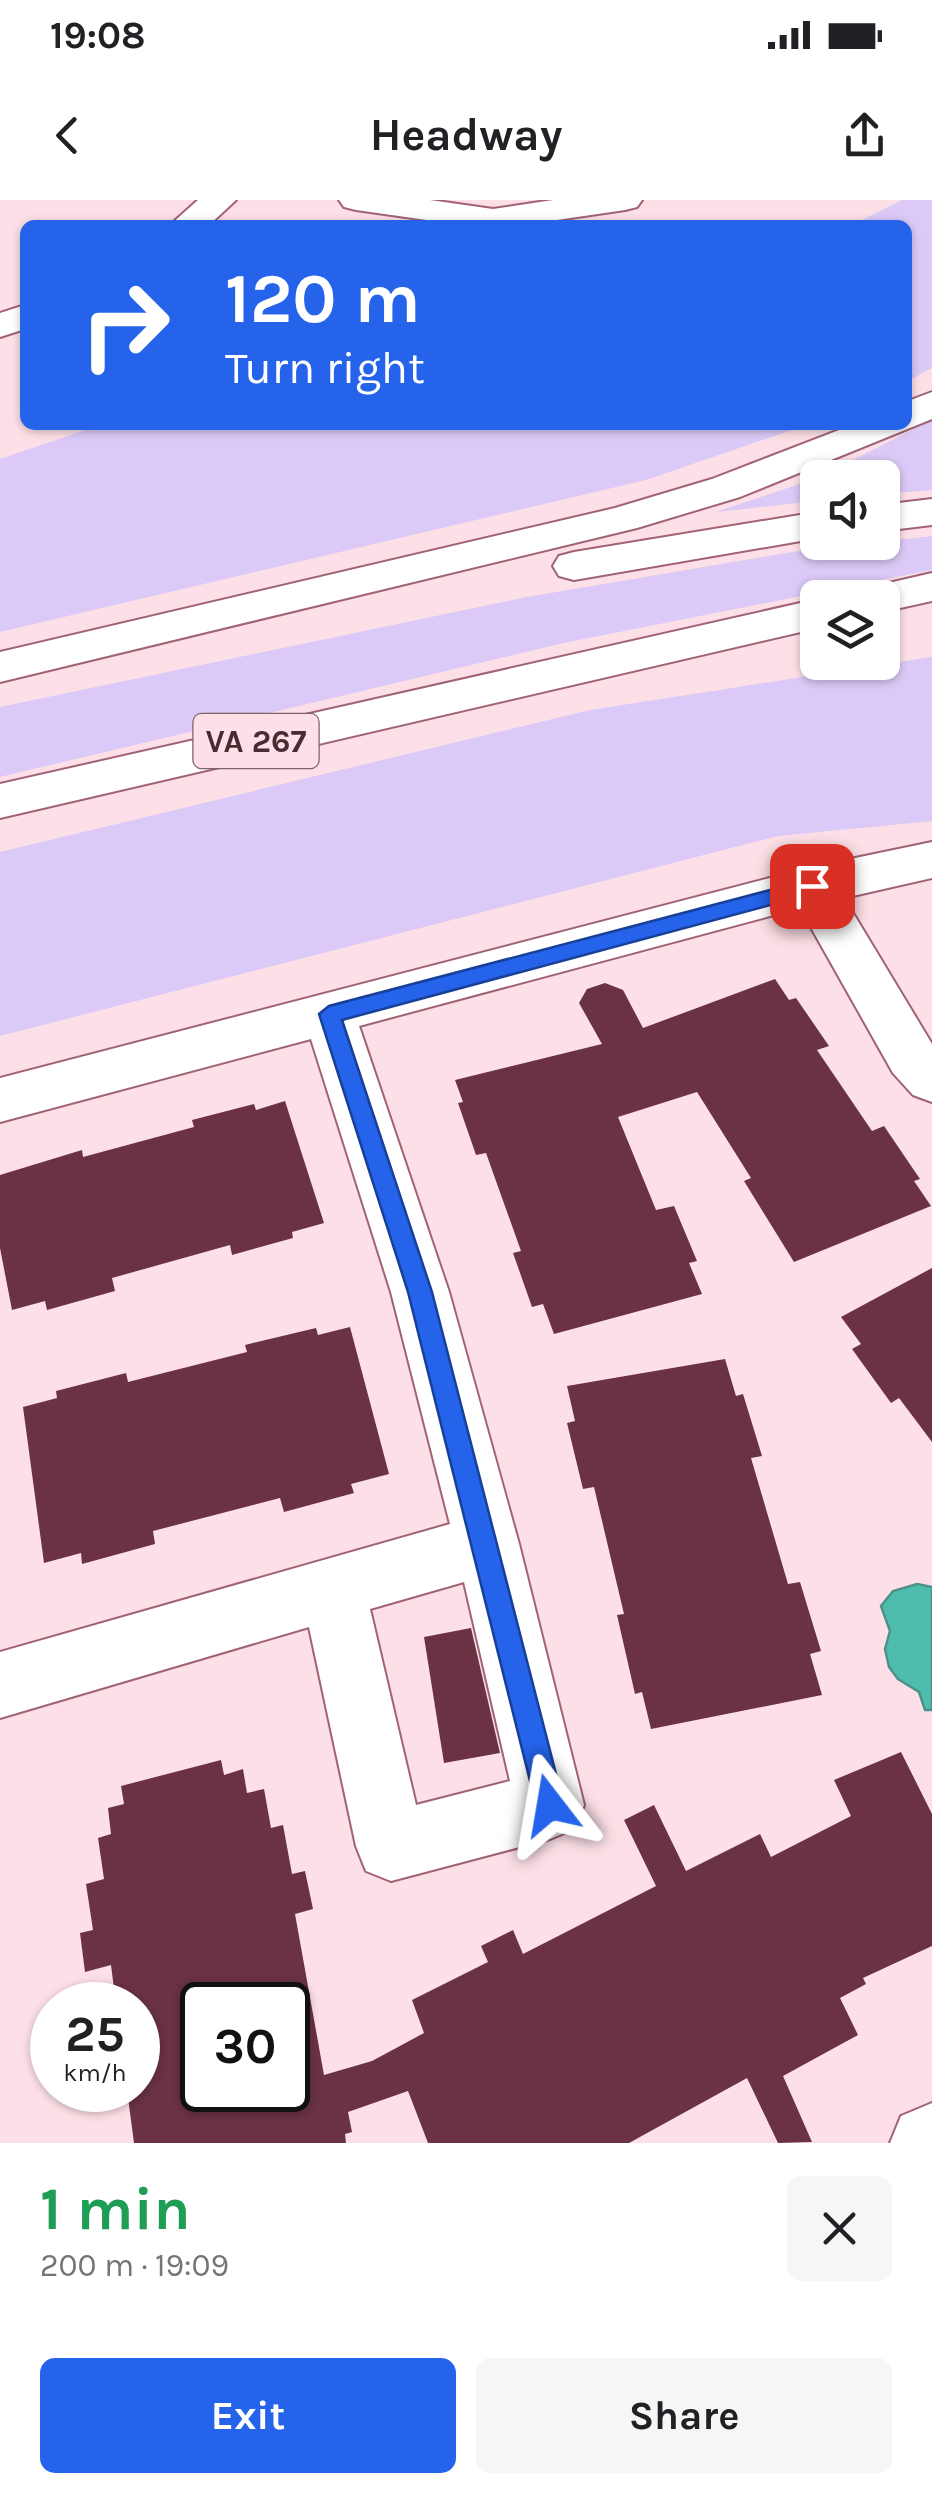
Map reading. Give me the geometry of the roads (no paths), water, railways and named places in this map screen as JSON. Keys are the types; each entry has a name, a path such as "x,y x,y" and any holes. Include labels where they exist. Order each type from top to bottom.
{"main road":[{"path":"193,220 219,200"},
{"path":"356,200 494,219 626,200"},
{"path":"0,667 623,519 726,488 874,430"},
{"path":"900,516 932,512"},
{"path":"0,675 651,551 800,528"},
{"path":"900,594 932,587"},
{"path":"900,619 932,616"},
{"path":"513,684 800,617"},
{"path":"513,684 800,632"},
{"name":"VA 267","path":"0,802 513,684"},
{"path":"0,1100 812,886 932,860"},
{"path":"812,886 912,1058 932,1080"},
{"path":"329,1014 420,1292 487,1544 550,1805 391,1846 334,1592"},
{"path":"0,1684 334,1592 487,1544"}]}
